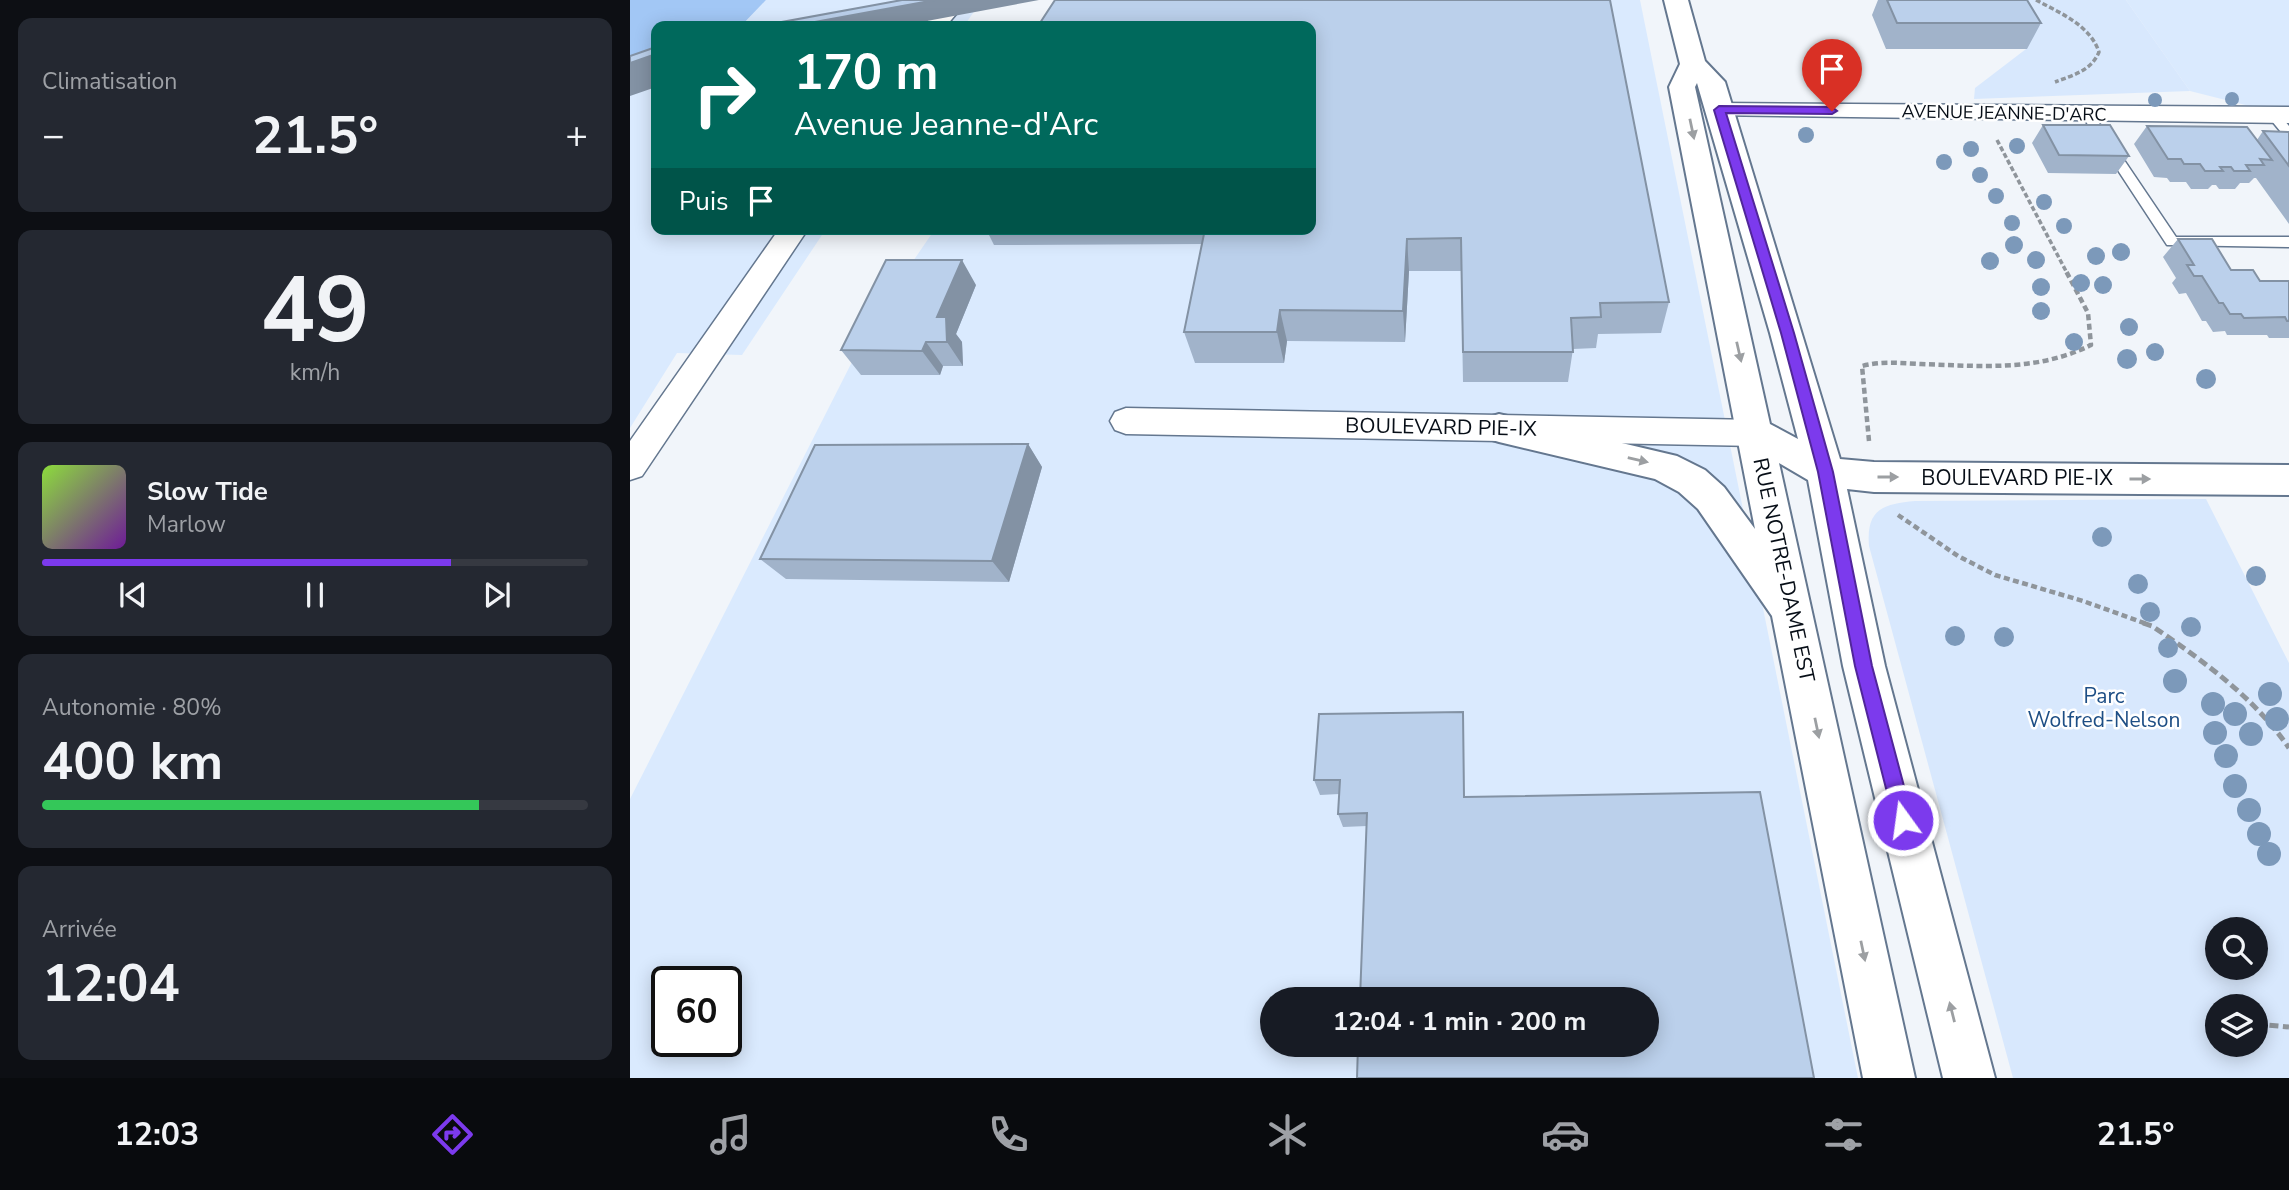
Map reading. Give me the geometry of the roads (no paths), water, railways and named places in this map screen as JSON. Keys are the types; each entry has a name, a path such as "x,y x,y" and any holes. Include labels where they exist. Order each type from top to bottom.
{"main road":[{"path":"1676,0 1693,64 1712,82 1822,461 1864,666 1969,1078"},
{"name":"RUE NOTRE-DAME EST","path":"1693,64 1682,86 1889,1078"},
{"path":"1499,428 1664,466 1692,481 1711,498 1793,614"},
{"name":"BOULEVARD PIE-IX","path":"1756,433 1822,461 1874,477 2289,480"},
{"name":"BOULEVARD PIE-IX","path":"1822,461 1870,453 2289,453"}],"street":[{"path":"938,21 957,0"},
{"name":"AVENUE JEANNE-D'ARC","path":"1719,110 2087,114 2284,121"},
{"path":"630,467 790,235"},
{"name":"BOULEVARD PIE-IX","path":"1126,421 1756,433"}],"lane":[{"path":"2087,114 2172,242 2289,242"}],"water":[{"path":"630,0 766,0 746,21 651,21 651,57 630,63"}],"park label":[{"name":"Parc Wolfred-Nelson","path":"2104,708"}]}
